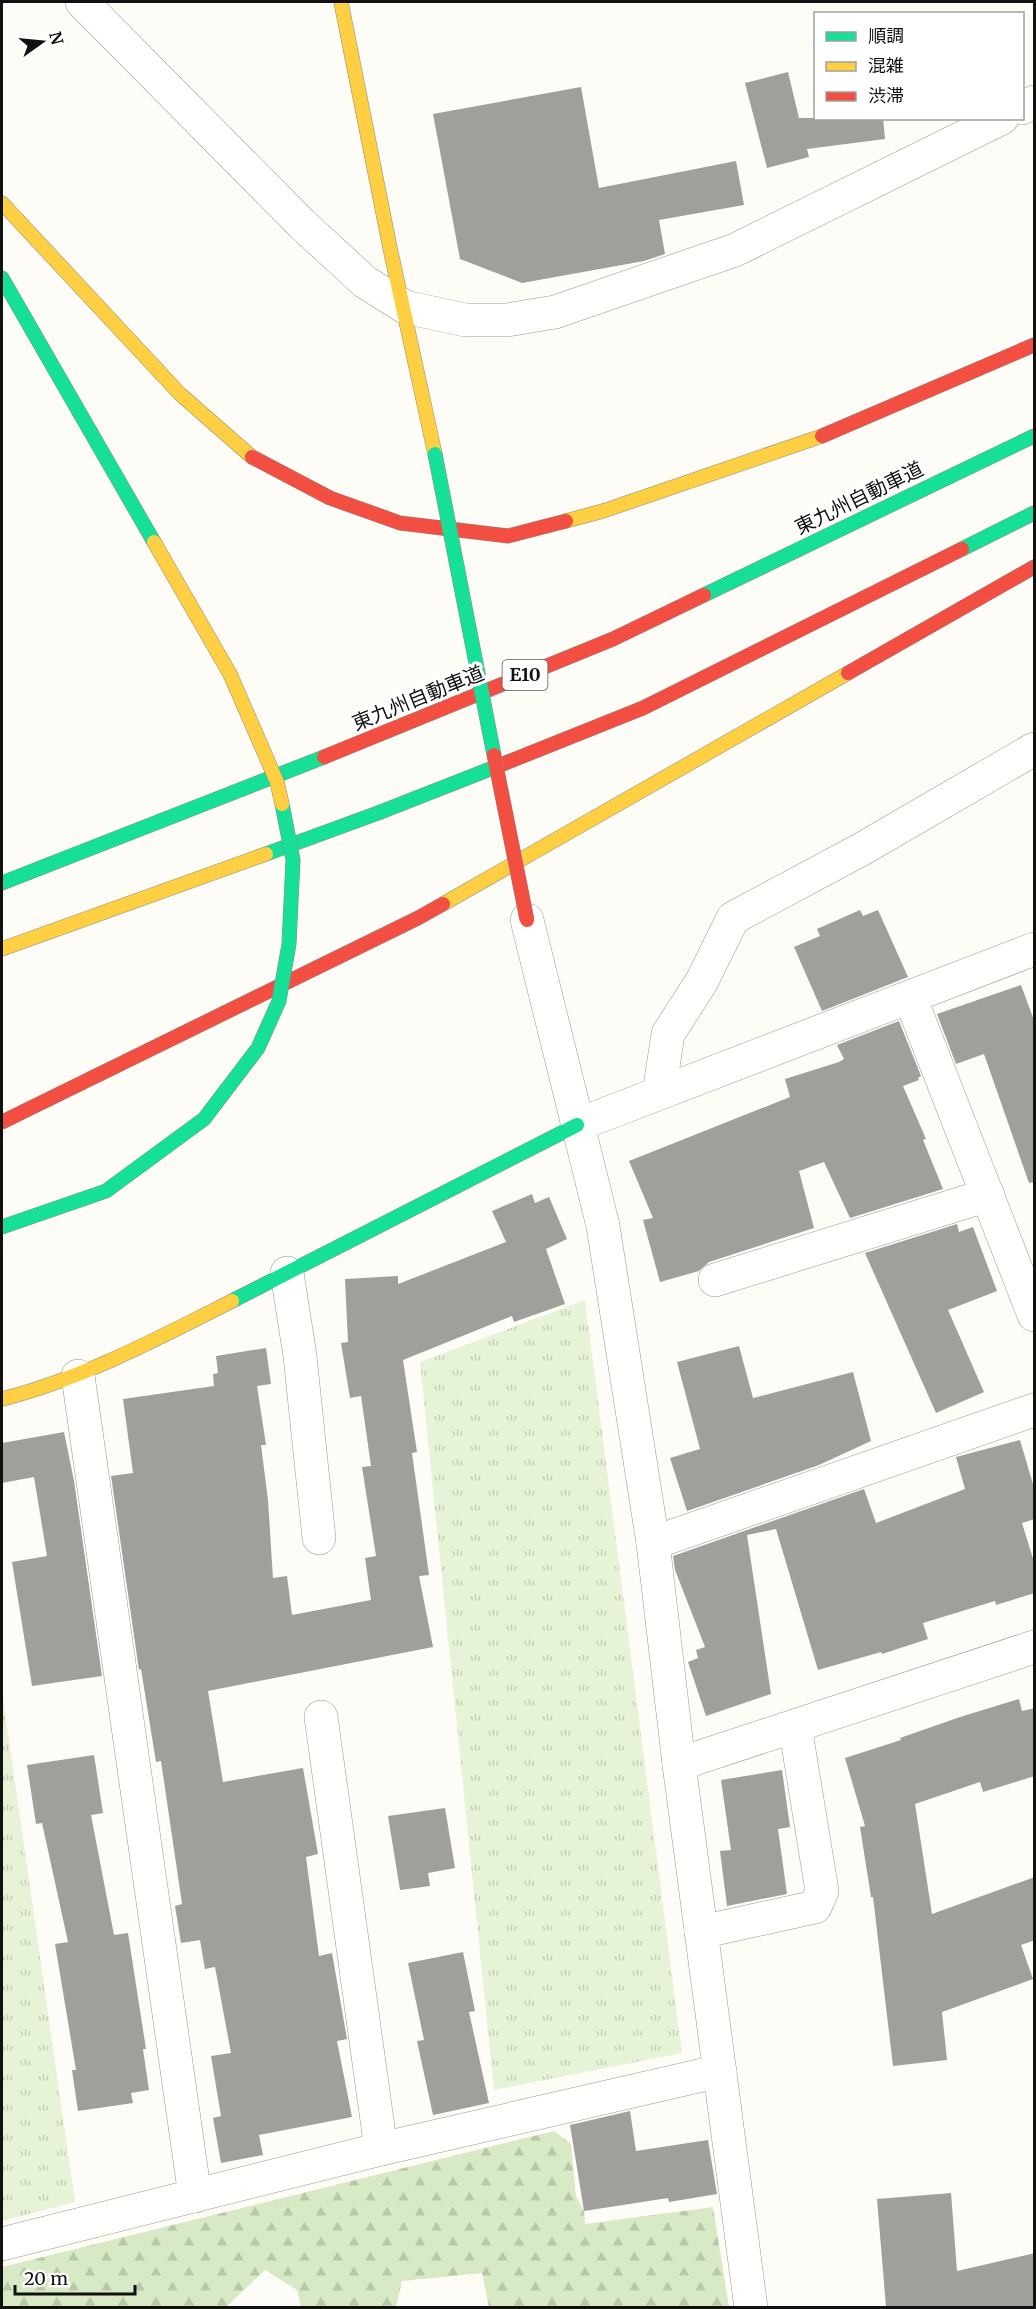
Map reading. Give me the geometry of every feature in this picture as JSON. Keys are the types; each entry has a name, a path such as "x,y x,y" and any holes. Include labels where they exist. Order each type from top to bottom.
{"main road":[{"path":"341,2 390,248 405,307 435,454 527,920"},
{"path":"2,203 180,394 255,460 330,498 400,523 508,536 603,511 809,441 1035,345"},
{"path":"2,278 230,674 277,782 293,860 289,944 279,1001 258,1048 204,1119 106,1191 2,1227"},
{"name":"東九州自動車道","path":"2,883 358,744 613,639 1035,436"},
{"path":"2,949 378,813 643,708 1035,513"},
{"path":"2,1122 418,918 1035,567"},
{"path":"2,1399 78,1376 124,1356 577,1125"}],"street":[{"path":"82,2 303,225 365,282 405,307 465,320 507,320 555,312 735,250 998,120"},
{"path":"659,1093 668,1034 702,981 733,918 862,849 1035,749"},
{"path":"527,920 603,1226 653,1543 679,1764 751,2307"},
{"path":"577,1125 1035,949"},
{"path":"910,997 1035,1315"},
{"path":"715,1280 988,1195"},
{"path":"287,1273 300,1356 319,1538"},
{"path":"78,1376 195,2196"},
{"path":"653,1543 1035,1410"},
{"path":"679,1764 1035,1647"},
{"path":"321,1717 381,2149"},
{"path":"701,1932 815,1907 822,1892 795,1726"},
{"path":"2,2244 381,2149 720,2071"}],"green space":[{"path":"585,1300 682,2053 494,2090 420,1362"},
{"path":"2,1692 75,2202 2,2221"},
{"path":"554,2131 571,2144 576,2196 584,2211 585,2224 713,2207 729,2307 489,2307 482,2273 402,2281 396,2307 301,2307 297,2290 265,2270 226,2307 2,2307 2,2267"}],"building":[{"path":"788,72 799,118 883,120 885,139 807,149 809,157 767,168 745,83"},
{"path":"581,87 599,188 736,161 744,205 659,220 665,254 644,261 522,283 460,259 433,114"},
{"path":"860,910 863,916 878,910 908,977 822,1011 794,947 820,936 817,929"},
{"path":"1021,985 1035,1023 1035,1182 1029,1183 984,1054 956,1064 937,1014"},
{"path":"899,1021 921,1076 919,1080 903,1086 926,1139 923,1140 943,1189 850,1218 824,1162 799,1171 814,1228 709,1262 699,1271 660,1282 643,1220 653,1218 629,1161 790,1097 785,1079 839,1062 844,1059 837,1045"},
{"path":"532,1194 535,1203 549,1197 567,1239 546,1249 565,1304 514,1322 512,1316 403,1360 417,1452 412,1453 429,1575 419,1576 433,1647 208,1691 223,1782 303,1768 318,1854 306,1857 319,1956 332,1953 347,2039 337,2041 352,2117 259,2135 263,2155 221,2163 213,2118 221,2116 211,2056 231,2053 215,1967 205,1969 200,1940 181,1943 175,1906 182,1904 161,1761 156,1762 141,1669 139,1670 111,1476 133,1473 123,1399 214,1386 213,1374 218,1373 216,1356 266,1348 271,1384 257,1386 266,1445 261,1445 268,1500 273,1578 287,1576 292,1615 371,1600 365,1558 376,1556 362,1467 371,1466 361,1396 350,1398 341,1343 348,1342 345,1279 398,1276 398,1284 506,1242 492,1211"},
{"path":"957,1224 959,1232 973,1227 997,1291 948,1310 984,1392 936,1413 865,1253"},
{"path":"739,1346 753,1398 853,1372 871,1441 819,1465 687,1511 670,1458 700,1449 677,1362"},
{"path":"64,1432 74,1481 102,1676 32,1686 12,1562 47,1556 34,1477 2,1483 2,1443"},
{"path":"1020,1440 1035,1491 1035,1519 1022,1523 1035,1565 1035,1593 996,1605 995,1601 923,1623 928,1639 882,1654 881,1652 818,1670 776,1529 747,1535 771,1694 706,1716 688,1662 698,1658 696,1650 705,1647 675,1570 673,1556 864,1489 876,1523 965,1489 956,1457"},
{"path":"1019,1699 1022,1711 1035,1708 1035,1776 983,1792 980,1782 915,1804 932,1914 1035,1877 1035,1940 1021,1945 1033,1979 942,2012 947,2060 893,2066 873,1897 871,1897 860,1827 865,1826 845,1758 901,1740 900,1738 960,1717"},
{"path":"94,1755 103,1813 91,1815 114,1935 128,1933 146,2049 143,2049 149,2090 131,2093 133,2103 78,2111 72,2070 76,2070 55,1944 68,1942 42,1823 36,1824 27,1765"},
{"path":"782,1770 790,1827 778,1829 787,1894 727,1906 720,1851 731,1850 721,1780"},
{"path":"445,1808 455,1868 428,1873 430,1886 400,1890 388,1816"},
{"path":"463,1952 475,2011 469,2012 489,2103 433,2115 417,2041 424,2040 408,1963"},
{"path":"630,2111 636,2151 708,2140 717,2194 669,2202 668,2198 584,2211 570,2125"},
{"path":"951,2193 957,2271 1035,2253 1035,2307 886,2307 877,2199"}],"traffic: fast":[{"path":"2,278 154,542"},
{"path":"704,595 1034,436"},
{"path":"435,454 494,755"},
{"path":"962,549 1034,513"},
{"path":"2,883 324,757"},
{"path":"266,854 503,764"},
{"path":"106,1191 204,1119 258,1048 279,1001 289,944 293,860 282,804"},
{"path":"232,1301 577,1125"},
{"path":"2,1227 106,1191"}],"traffic: slow":[{"path":"341,2 390,248 435,454"},
{"path":"2,203 180,394 252,457"},
{"path":"566,521 603,511 822,436"},
{"path":"154,542 230,674"},
{"path":"443,904 848,673"},
{"path":"230,674 277,782 282,804"},
{"path":"2,949 266,854"},
{"path":"2,1399 91,1369 232,1301"}],"traffic: jam":[{"path":"822,436 1034,345"},
{"path":"252,457 330,498 400,523 508,536 566,521"},
{"path":"503,764 643,708 962,549"},
{"path":"848,673 1034,567"},
{"path":"324,757 613,639 704,595"},
{"path":"494,755 527,920"},
{"path":"2,1122 443,904"}]}
